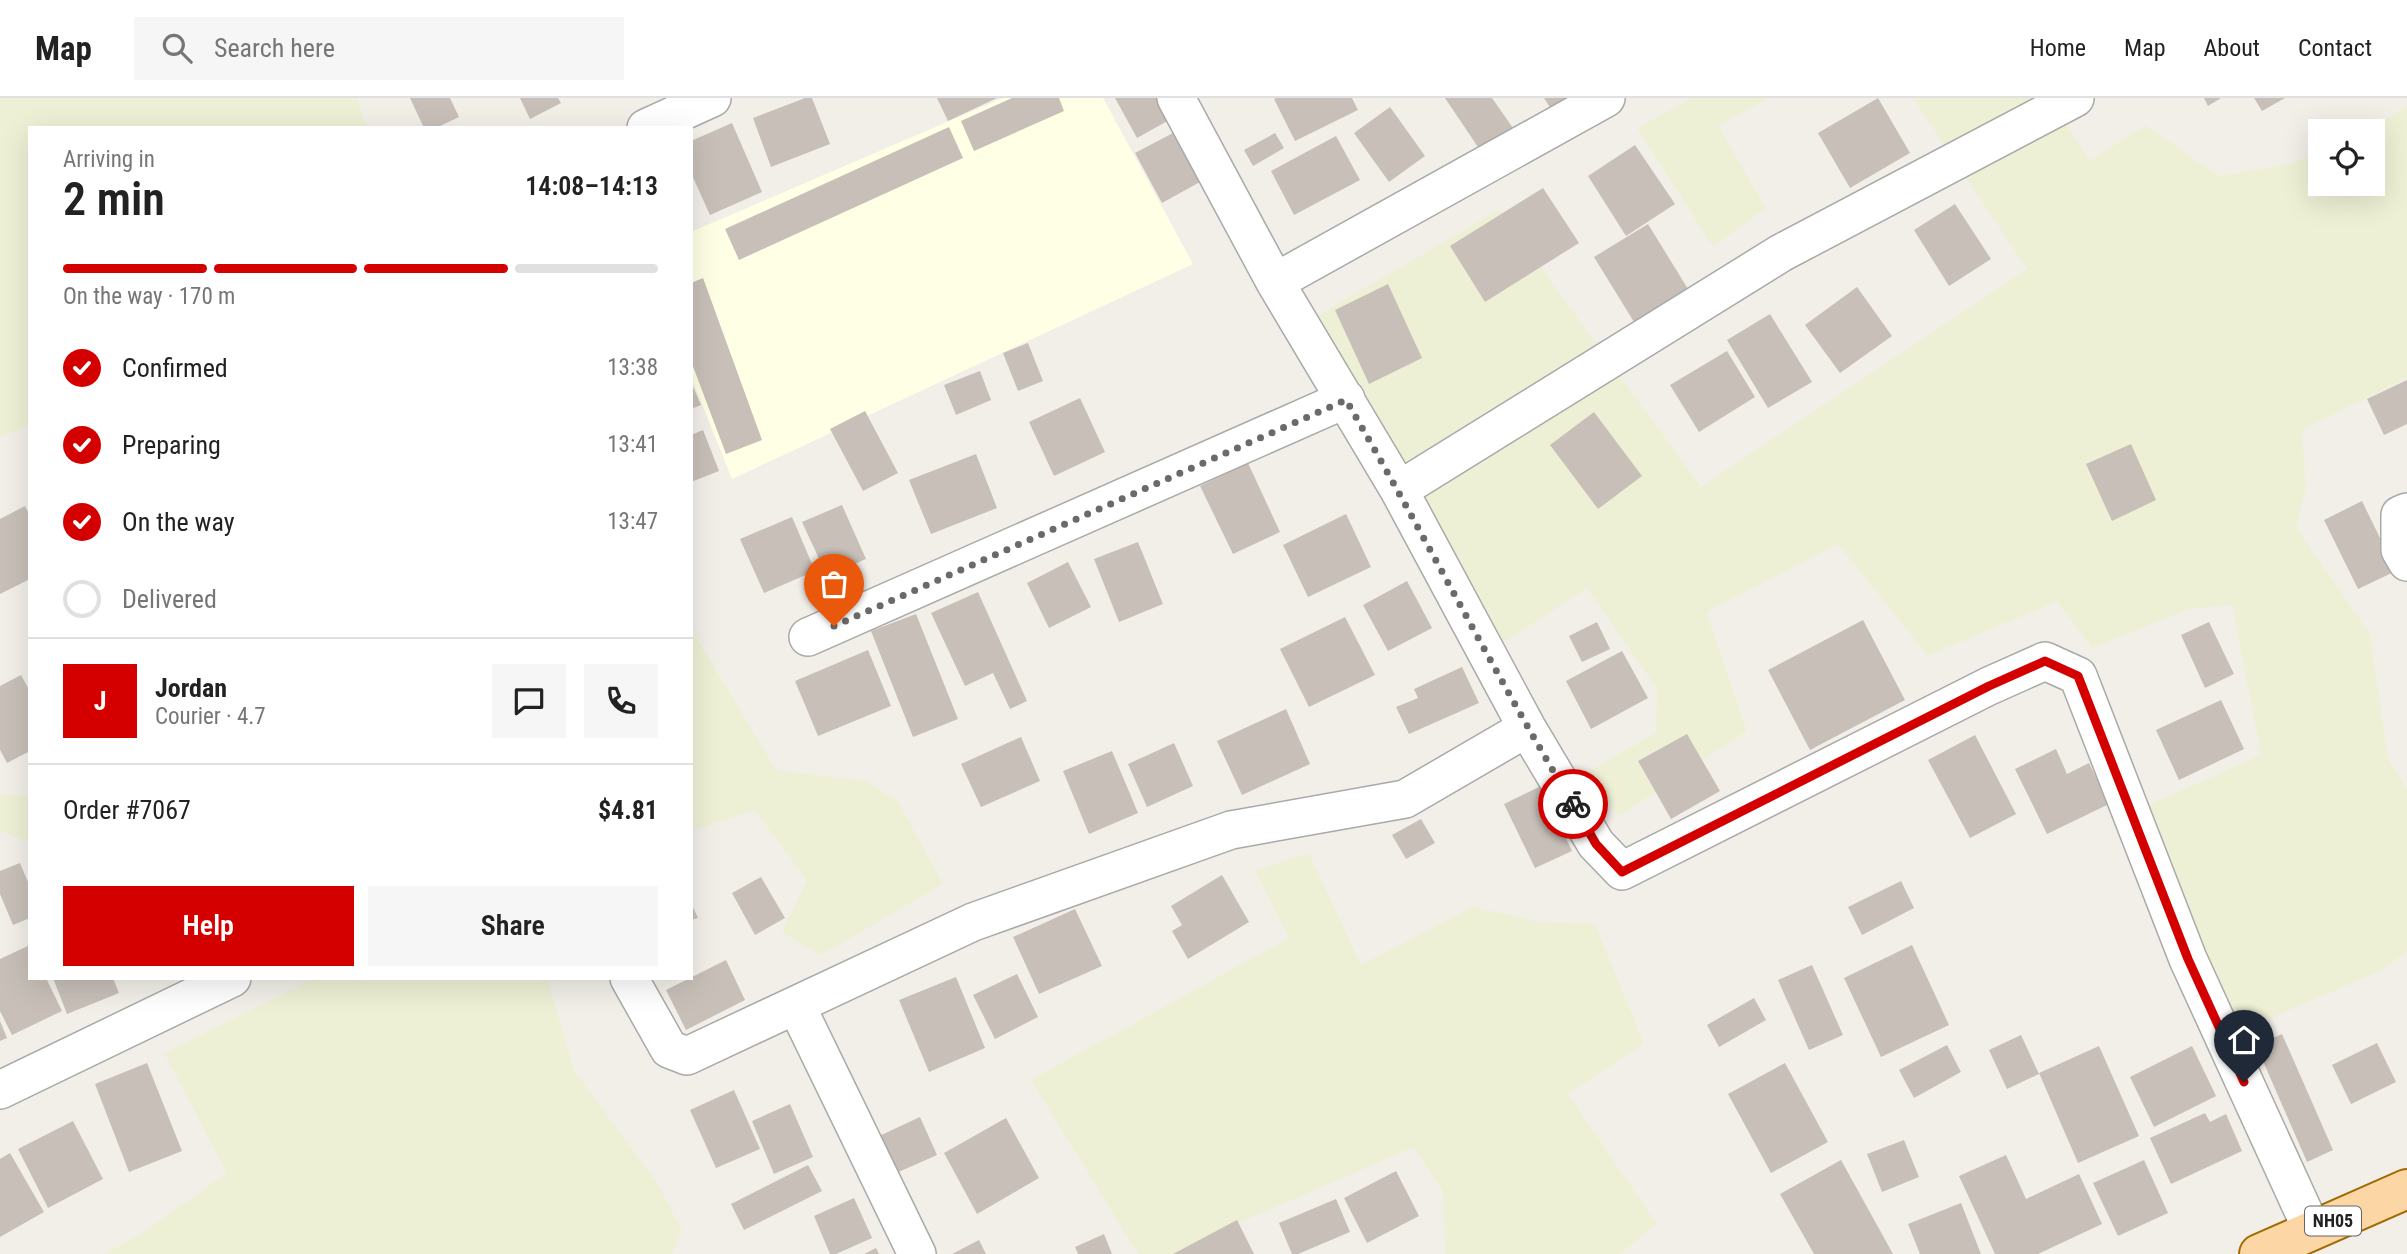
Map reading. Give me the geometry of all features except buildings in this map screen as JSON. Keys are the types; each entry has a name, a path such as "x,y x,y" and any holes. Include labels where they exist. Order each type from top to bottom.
{"main road":[{"name":"NH05","path":"2259,1254 2407,1189"}],"street":[{"path":"650,126 712,98"},
{"path":"1176,98 1275,282 1399,490 1528,728 1596,844 1622,872 1989,686 2045,661 2078,676 2188,959 2312,1230"},
{"path":"1275,282 1605,98"},
{"path":"1399,490 1781,253 2075,98"},
{"path":"808,637 1346,400"},
{"path":"2407,512 2400,515 2400,550 2407,562"},
{"path":"630,980 669,1049 687,1056 973,922 1231,830 1405,799 1528,728"},
{"path":"0,1090 228,980"},
{"path":"796,1005 917,1254"}],"shaded area":[{"path":"0,98 357,98 366,126 28,126 28,426 0,437"},
{"path":"1003,98 1103,98 1193,264 732,479 693,382 693,231"},
{"path":"1692,98 1769,98 1718,126 1766,208 1713,247 1637,128"},
{"path":"1913,98 2049,98 2090,161 2145,125 2219,176 2293,163 2308,156 2308,196 2385,196 2385,119 2407,107 2407,378 2302,430 2306,487 2296,527 2370,634 2388,758 2407,789 2407,951 2384,969 2239,1032 2190,944 2148,805 2261,755 2232,605 2189,609 2092,648 2057,601 1928,656 1838,544 1706,612 1747,731 1619,816 1585,773 1656,733 1657,689 1587,588 1497,647 1315,317 1499,210 1701,487 2027,269"},
{"path":"693,631 776,770 866,781 898,801 943,884 820,956 782,932 807,881 755,810 694,830"},
{"path":"0,794 28,796 28,842 0,831"},
{"path":"1309,853 1361,965 1473,907 1540,922 1595,924 1644,1044 1568,1094 1657,1224 1620,1254 1445,1254 1443,1192 1414,1147 1216,1233 1226,1254 1138,1254 1031,1080 1289,938 1255,870"},
{"path":"312,980 548,980 574,1070 658,1184 682,1231 672,1254 104,1254 141,1234 227,1173 164,1053"}],"way so far":[{"path":"834,626 1346,400 1399,490 1528,728 1573,804"}],"route":[{"path":"1573,804 1596,844 1622,872 1989,686 2045,661 2078,676 2188,959 2244,1082"}]}
